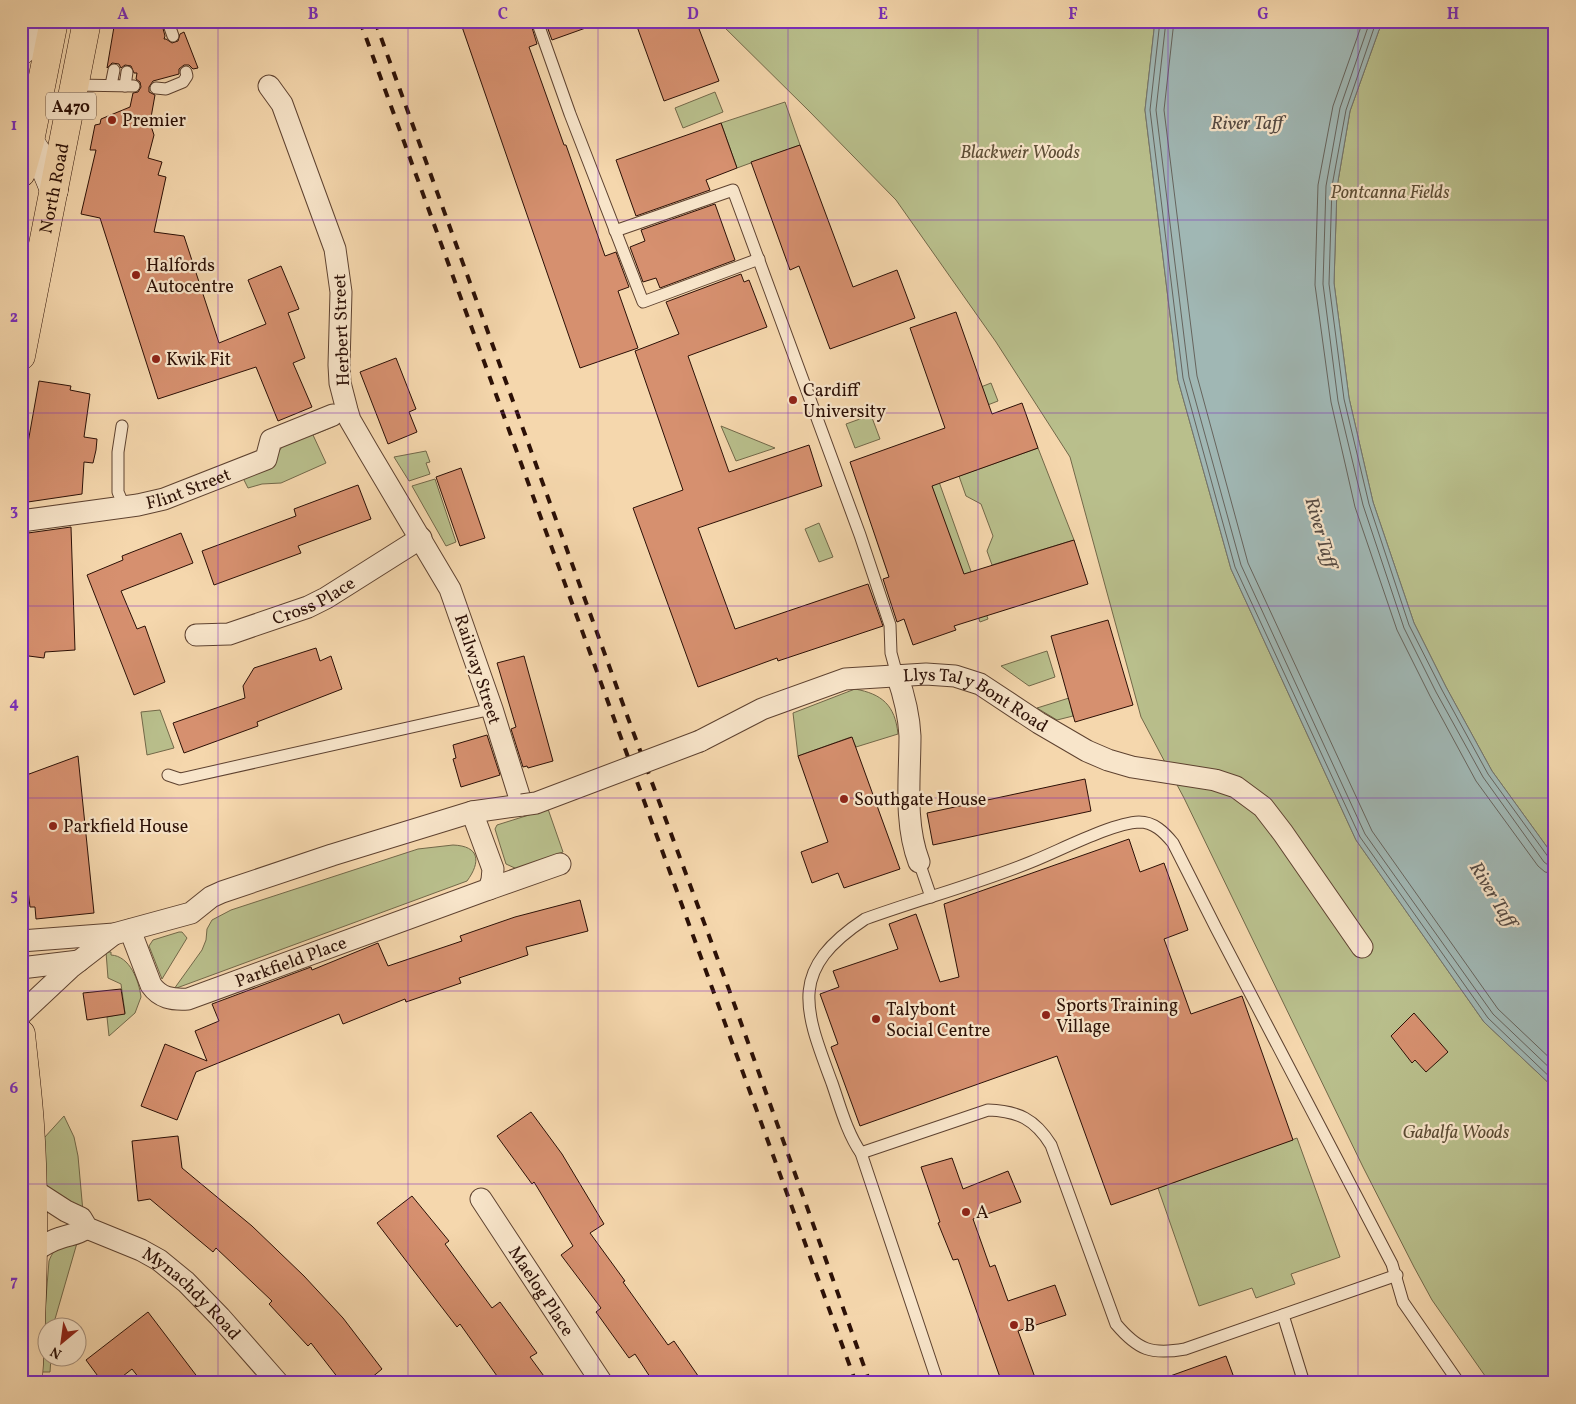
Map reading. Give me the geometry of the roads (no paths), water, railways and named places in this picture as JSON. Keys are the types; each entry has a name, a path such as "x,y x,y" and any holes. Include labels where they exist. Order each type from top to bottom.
{"main road":[{"name":"North Road","path":"21,173 26,136 54,21"},
{"name":"North Road","path":"21,356 87,21"},
{"path":"21,1034 30,1126 32,1189 33,1298 28,1383"}],"street":[{"path":"21,51 36,36 47,21"},
{"name":"Herbert Street","path":"269,86 282,104 335,249 341,292 340,384 350,420 420,538"},
{"path":"26,136 46,170 54,190"},
{"name":"Flint Street","path":"21,521 124,506 138,506 164,499 266,459 270,440 333,415"},
{"name":"Cross Place","path":"196,635 229,634 308,607 326,598 420,538"},
{"name":"Railway Street","path":"420,538 450,589 492,709 522,806"},
{"name":"Llys Tal y Bont Road","path":"522,806 536,803 700,741 762,709 845,679 926,674 955,676 980,684 1047,728 1087,751 1108,760 1132,767 1214,780 1236,787 1268,814 1362,947"},
{"path":"897,675 906,703 910,735 908,762 910,803 914,848 919,862"},
{"path":"21,941 122,932 191,912 211,897 222,892 332,855 472,812 522,806"},
{"path":"472,812 492,869 490,889"},
{"name":"Parkfield Place","path":"122,932 155,991 169,999 188,999 560,864"},
{"path":"21,1014 79,961 122,932"},
{"path":"21,968 79,961"},
{"name":"Mynachdy Road","path":"32,1189 66,1211 81,1218 87,1228 134,1246 159,1260 186,1282 220,1317 278,1383"},
{"name":"Maelog Place","path":"481,1199 602,1383"},
{"path":"33,1252 49,1242 77,1234 87,1228"}],"lane":[{"path":"537,21 570,114 643,302 759,259"},
{"path":"168,22 173,36"},
{"path":"111,85 114,70"},
{"path":"75,86 130,86 128,72"},
{"path":"156,88 166,89 183,82 186,72"},
{"path":"615,231 733,190 860,535 890,624 891,652 897,675"},
{"path":"122,426 118,452 118,492 124,506"},
{"path":"168,775 180,779 189,778 492,709"},
{"path":"938,1383 861,1153 851,1136 813,1032 809,1009 809,986 820,961 832,945 865,920 1030,862 1108,830 1138,822 1152,824 1164,832 1173,843 1388,1255 1397,1275 1403,1302 1459,1383"},
{"path":"919,862 931,898"},
{"path":"861,1153 988,1110 1002,1110 1019,1114 1044,1133 1051,1145 1116,1324 1129,1339 1142,1348 1155,1351 1170,1352 1186,1349 1397,1275"},
{"path":"1283,1315 1304,1383"}],"water":[{"name":"River Taff","path":"1155,21 1386,21 1379,30 1350,111 1337,187 1334,283 1349,398 1373,502 1414,623 1446,687 1492,771 1555,858 1555,1089 1484,1022 1356,840 1231,569 1178,380 1145,110"}],"railway":[{"path":"360,21 856,1383"},
{"path":"375,21 628,718 731,995 870,1383"}],"place":[{"name":"Premier","path":"112,120"},
{"name":"Halfords Autocentre","path":"136,275"},
{"name":"Kwik Fit","path":"156,359"},
{"name":"Cardiff University","path":"793,400"},
{"name":"Southgate House","path":"844,799"},
{"name":"Parkfield House","path":"53,826"},
{"name":"Sports Training Village","path":"1046,1015"},
{"name":"Talybont Social Centre","path":"876,1019"},
{"name":"A","path":"966,1212"},
{"name":"B","path":"1014,1325"}],"park label":[{"name":"Blackweir Woods","path":"1020,152"},
{"name":"Pontcanna Fields","path":"1390,192"},
{"name":"Gabalfa Woods","path":"1456,1132"}]}
